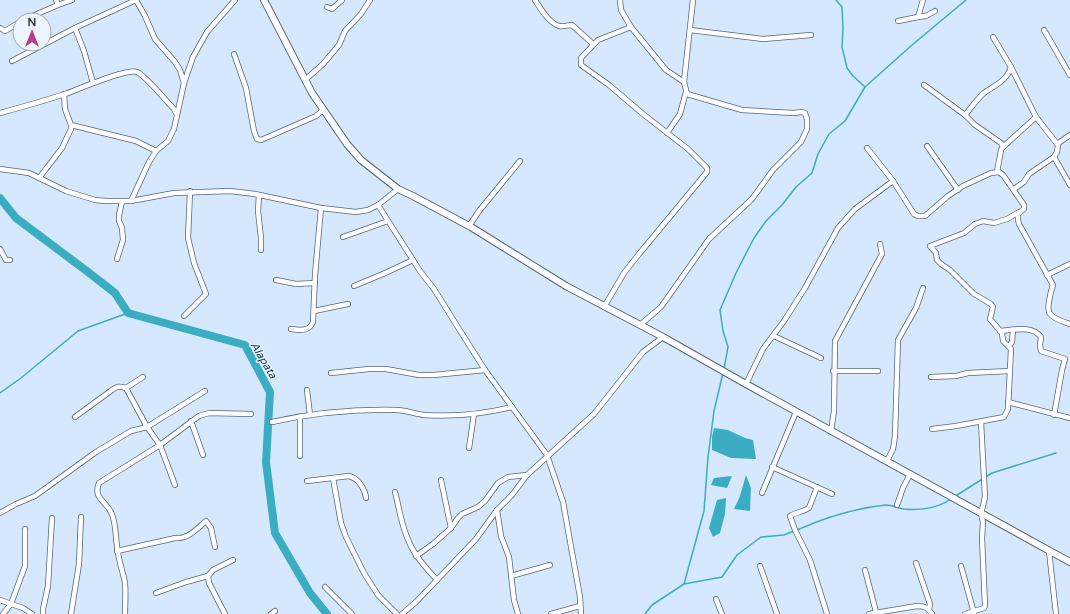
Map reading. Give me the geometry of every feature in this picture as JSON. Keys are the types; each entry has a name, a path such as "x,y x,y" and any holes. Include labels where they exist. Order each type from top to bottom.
{"main road":[{"path":"264,0 312,93 347,144 362,160 398,189 468,226 546,275 663,337 796,412 1070,562"}],"street":[{"path":"56,0 58,5"},
{"path":"42,12 72,0"},
{"path":"12,61 75,28 136,0 155,39 175,62 180,70 184,83"},
{"path":"131,201 146,166 156,151 162,148 168,141 174,129 176,113 193,57 207,32 235,0"},
{"path":"327,7 332,9 342,0"},
{"path":"305,80 323,64 339,45 345,31 361,14 370,0"},
{"path":"535,0 544,14 555,23 561,26 572,25 593,44"},
{"path":"620,0 621,10 631,27 666,70 684,82"},
{"path":"668,133 680,114 686,92 684,82 693,0"},
{"path":"918,17 923,0"},
{"path":"898,21 926,16 935,11"},
{"path":"0,28 5,31 12,27"},
{"path":"604,307 624,273 707,172 707,168 700,160 609,85 581,64 581,58 598,40 631,27"},
{"path":"75,28 84,51 93,83"},
{"path":"690,30 763,39 811,35"},
{"path":"1044,30 1070,75"},
{"path":"993,37 1011,67 1036,117 1057,144 1058,148 1054,157 1029,174 1024,182 1014,189"},
{"path":"234,54 244,81 257,140 261,140 316,116 323,110"},
{"path":"965,115 983,94 996,86 1009,75 1011,67"},
{"path":"0,113 64,94 115,76 136,72 153,86 176,113"},
{"path":"924,85 965,115 975,125 1001,143 1003,147"},
{"path":"640,325 661,307 709,239 752,199 773,170 801,142 807,129 807,116 802,112 794,113 742,110 689,95 686,92"},
{"path":"40,178 62,148 71,129 65,109 64,94"},
{"path":"997,172 1001,150 1003,147 1036,117"},
{"path":"71,125 136,141 156,151"},
{"path":"1057,144 1070,135"},
{"path":"927,146 958,190"},
{"path":"867,148 893,181 914,214 921,217 925,216 958,190 991,173 997,172 1003,176 1014,189 1024,205 1024,209 1007,219 994,222 983,221 975,224 964,233 930,246 936,254 937,260 941,264 950,270 974,294 991,304 993,307 990,319 1003,335 1003,341 1011,349 1008,410 1004,417 932,429"},
{"path":"1054,157 1070,185"},
{"path":"468,226 520,161"},
{"path":"0,169 29,173 66,191 95,200 122,202 190,191 230,190 322,208 356,212 368,210 378,205 398,189"},
{"path":"746,384 763,349 774,336 804,288 838,228 855,209 893,181"},
{"path":"184,316 206,294 194,263 188,238 190,191"},
{"path":"259,195 258,211 261,250"},
{"path":"117,259 123,240 122,228 119,221 122,202"},
{"path":"378,205 485,370 547,455 563,502 581,614"},
{"path":"291,329 300,331 310,327 313,322 322,208"},
{"path":"1019,212 1017,218 1019,224 1052,285 1050,295 1050,315 1070,324"},
{"path":"343,237 388,221"},
{"path":"831,431 834,411 834,342 882,254 880,244"},
{"path":"0,249 6,260 10,260"},
{"path":"354,286 413,260"},
{"path":"1046,275 1070,264"},
{"path":"276,280 296,284 315,283"},
{"path":"887,461 895,436 898,340 916,308 923,288"},
{"path":"314,311 348,304"},
{"path":"1000,331 1023,329 1035,332 1041,337 1041,351 1066,359 1062,370 1054,415"},
{"path":"1008,346 1012,342 1012,330"},
{"path":"774,336 821,358"},
{"path":"402,614 476,539 497,510 512,495 527,475 547,455 594,414 643,352 663,337"},
{"path":"331,373 369,369 386,369 426,375 485,370"},
{"path":"834,371 878,371"},
{"path":"930,377 1009,371"},
{"path":"75,416 116,387 126,388 143,377"},
{"path":"126,388 147,427 160,445 175,485"},
{"path":"307,390 310,415"},
{"path":"0,513 35,496 96,452 131,431 147,427 205,391"},
{"path":"1008,402 1070,418"},
{"path":"272,422 310,415 347,411 398,410 423,415 474,414 488,413 512,407"},
{"path":"762,493 796,412"},
{"path":"125,614 125,584 118,551 117,536 111,512 102,502 98,494 97,487 99,482 160,445 191,421 200,416 209,413 251,414"},
{"path":"469,448 474,414"},
{"path":"300,417 300,456"},
{"path":"191,421 203,456"},
{"path":"965,614 974,613 985,608 982,538 983,522 981,514 984,497 981,422"},
{"path":"772,467 832,494"},
{"path":"897,505 902,488 910,474"},
{"path":"416,556 433,544 451,528 462,514 478,508 498,483 508,477 527,475"},
{"path":"306,481 349,476 353,477 363,488 366,498"},
{"path":"333,478 343,531 364,573 378,595 397,614"},
{"path":"441,480 451,528"},
{"path":"817,487 809,508 804,511 796,512 790,516 810,560 827,614"},
{"path":"395,492 407,537 416,556 437,580"},
{"path":"497,510 501,536 509,557 510,576 518,614"},
{"path":"71,614 79,564 81,517"},
{"path":"43,614 48,586 52,518"},
{"path":"118,551 175,537 186,537 206,521 211,528 214,547"},
{"path":"3,614 11,604 25,566 25,530"},
{"path":"1050,551 1056,614"},
{"path":"156,593 208,576 213,570 233,560"},
{"path":"916,563 930,604 929,609"},
{"path":"510,576 550,565"},
{"path":"760,566 777,614"},
{"path":"961,566 974,613"},
{"path":"865,570 876,612"},
{"path":"208,576 209,582 225,614"},
{"path":"325,587 352,614"},
{"path":"716,599 722,614"},
{"path":"0,600 32,614"},
{"path":"551,614 580,606"},
{"path":"869,614 923,606 929,609 932,614"}],"water":[{"path":"714,428 728,430 753,440 756,459 731,458 712,450"},
{"path":"746,475 751,488 750,511 734,509 740,496"},
{"path":"732,476 727,488 711,485 714,478"},
{"path":"726,498 725,514 720,533 713,537 709,528 717,500"}],"waterway":[{"path":"836,0 842,7 842,47 847,68 865,87"},
{"path":"724,369 728,347 723,331 720,310 736,273 754,238 766,221 782,205 796,187 812,173 818,154 829,134 845,121 865,87 966,0"},
{"name":"Alapata","path":"0,198 16,218 115,293 128,313 245,345 270,392 266,462 275,533 310,593 327,614"},
{"path":"0,393 21,378 78,331 128,313"},
{"path":"684,584 704,511 708,457 714,411 723,373"},
{"path":"954,497 992,473 1056,453"},
{"path":"797,530 818,521 864,508 890,505 904,509 916,510 935,507 951,499"},
{"path":"645,614 652,605 684,584 722,577 737,555 761,537 784,535 794,531"}]}
